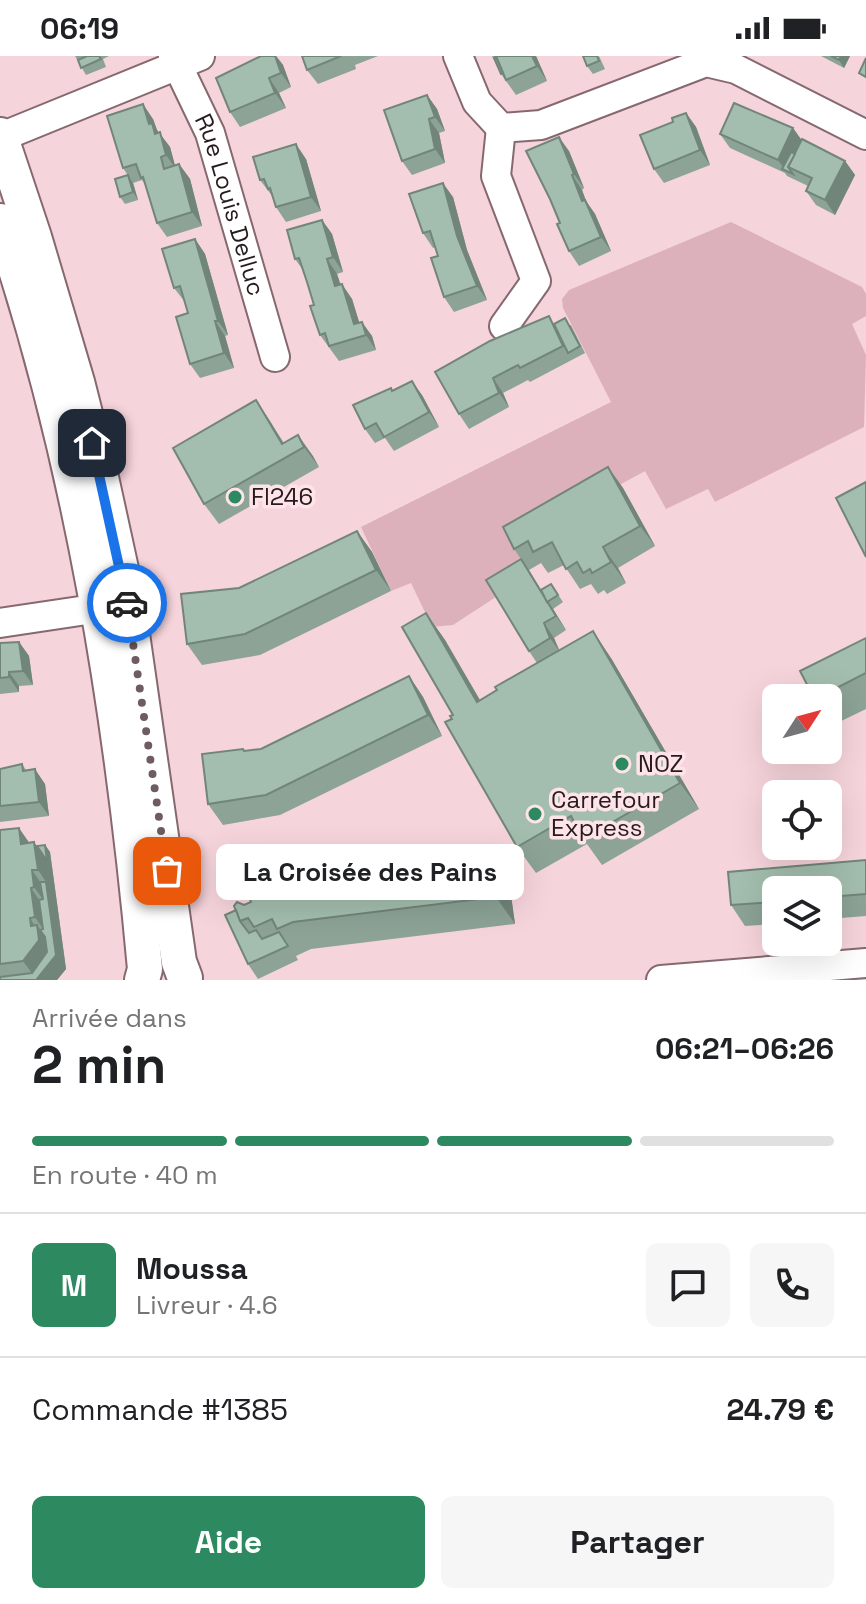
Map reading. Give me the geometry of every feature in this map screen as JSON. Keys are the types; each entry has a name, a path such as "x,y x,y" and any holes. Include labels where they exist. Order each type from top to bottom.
{"main road":[{"path":"1,136 77,382 100,473 126,592 179,962 187,979"},
{"path":"0,221 64,443 100,608 137,874 145,969 142,980"},
{"path":"150,980 170,976 187,979"}],"street":[{"path":"458,56 477,102 501,128 496,176 536,281 504,326"},
{"path":"1,136 184,59"},
{"name":"Rue Louis Delluc","path":"184,59 210,133 275,357"},
{"path":"501,128 541,125 691,65 716,59 866,135"},
{"path":"0,623 100,608"},
{"path":"661,980 866,963"}],"shaded area":[{"path":"731,222 862,287 866,294 866,316 852,324 866,355 864,427 715,502 708,489 666,509 645,471 513,543 531,574 453,625 432,627 411,583 391,591 361,527 611,402 563,308 562,299 569,290"}],"building":[{"path":"99,56 101,59 81,68 78,60"},
{"path":"261,56 275,56 281,73 269,78 275,93 230,112 216,78"},
{"path":"302,56 341,56 307,70"},
{"path":"496,56 532,56 537,66 506,80"},
{"path":"583,56 597,56 599,61 587,66"},
{"path":"866,58 866,77 859,73"},
{"path":"427,95 435,117 429,119 435,149 402,161 384,110"},
{"path":"734,103 793,128 778,160 720,134"},
{"path":"143,104 155,134 160,132 166,155 161,157 164,169 179,164 192,212 157,223 136,164 123,168 107,116"},
{"path":"686,113 700,150 654,169 640,135 673,122 672,118"},
{"path":"559,137 582,201 585,200 601,237 569,251 550,199 526,151"},
{"path":"802,139 845,161 825,200 806,191 812,178 788,167"},
{"path":"296,144 311,197 276,207 270,188 264,179 260,180 253,157"},
{"path":"791,152 795,154 788,167 793,174 782,169"},
{"path":"128,175 133,192 120,197 115,179"},
{"path":"443,183 457,236 477,286 444,297 431,258 438,256 430,231 423,233 409,194"},
{"path":"322,220 333,257 327,259 335,286 342,284 354,324 362,322 366,335 329,346 325,333 320,335 310,306 314,305 307,282 299,258 295,259 287,230"},
{"path":"195,239 224,353 190,364 176,317 188,313 180,286 174,288 162,249"},
{"path":"549,316 563,346 493,378 499,393 459,414 435,372 490,341"},
{"path":"565,318 580,346 568,353 554,324"},
{"path":"412,381 429,412 384,437 376,423 365,429 353,405"},
{"path":"256,400 282,444 298,435 304,447 204,504 173,448"},
{"path":"608,467 640,526 603,547 611,562 592,573 590,569 583,573 577,562 566,569 552,542 533,552 528,541 514,549 503,527"},
{"path":"866,482 866,557 836,498"},
{"path":"357,531 376,570 245,634 187,644 181,594 239,588"},
{"path":"521,559 556,616 544,623 550,638 529,651 486,580"},
{"path":"551,584 558,595 547,602 541,590"},
{"path":"426,613 477,702 497,690 495,687 593,631 680,783 583,839 571,816 517,847 445,722 453,715 402,627"},
{"path":"866,638 866,673 842,685 807,684 800,671"},
{"path":"19,642 23,671 9,672 9,677 0,678 0,643"},
{"path":"409,676 428,715 266,795 208,804 202,754 261,749"},
{"path":"22,764 23,771 35,769 39,802 0,806 0,769"},
{"path":"19,828 21,844 34,842 38,870 32,870 35,917 30,918 31,926 37,925 39,940 23,961 0,964 0,830"},
{"path":"45,845 47,861 37,846"},
{"path":"491,854 496,897 293,922 277,929 272,919 254,927 248,918 240,921 234,906 237,902 244,905 251,902 246,889 256,884 258,888 273,881"},
{"path":"866,860 866,894 842,896 842,876 762,876 762,903 731,905 728,872"},
{"path":"40,882 46,882 56,955 36,980 0,980 0,977 32,973 47,952 45,937 40,930 43,929 39,900 43,899"},
{"path":"236,910 249,933 256,930 262,939 279,932 288,946 248,964 225,915"}],"way so far":[{"path":"127,603 167,871"}],"place":[{"name":"Fl246","path":"235,497"},
{"name":"NOZ","path":"622,764"},
{"name":"Carrefour Express","path":"535,814"},
{"name":"La Croisée des Pains","path":"167,871"}],"route":[{"path":"92,443 127,603"}]}
